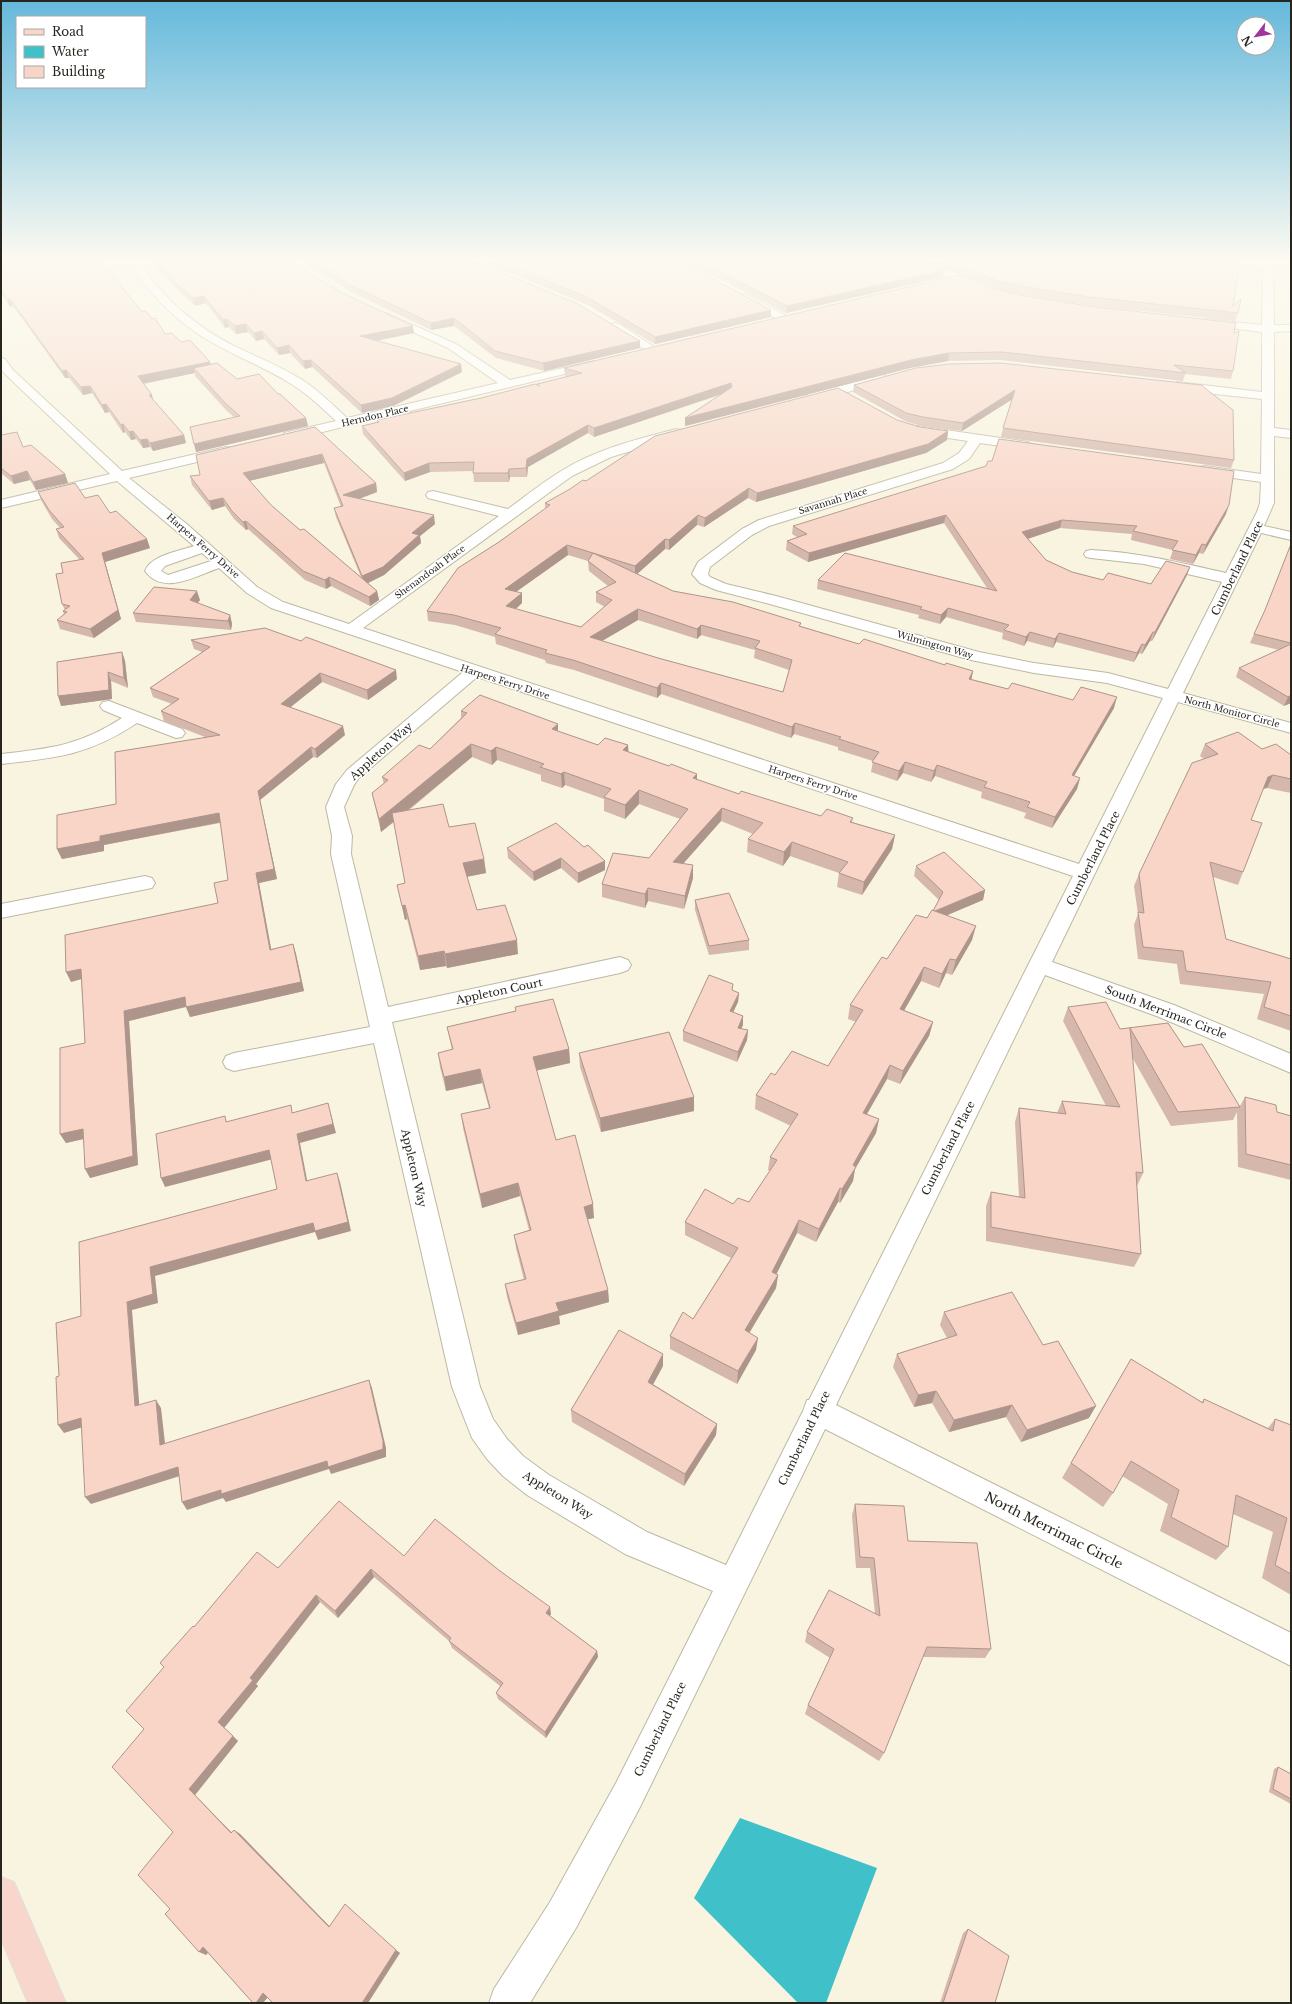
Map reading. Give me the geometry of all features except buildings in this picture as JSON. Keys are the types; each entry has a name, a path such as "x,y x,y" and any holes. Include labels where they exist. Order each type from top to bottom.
{"main road":[{"path":"1,1895 47,2003"}],"street":[{"path":"242,355 288,377 311,392 345,423"},
{"path":"465,355 509,384"},
{"name":"Cumberland Place","path":"508,2003 563,1915 628,1795 817,1410 1086,873 1256,528 1267,503 1268,479 1279,433 1267,396 1274,355"},
{"name":"Harpers Ferry Drive","path":"1,361 9,372 120,476 252,590 264,598 304,615 1086,873"},
{"name":"Herndon Place","path":"275,439 607,361"},
{"path":"801,400 899,375"},
{"path":"1167,384 1267,396"},
{"path":"838,391 852,398"},
{"path":"905,426 919,431 1038,448"},
{"name":"Shenandoah Place","path":"351,630 567,473 590,460 623,448 689,430"},
{"name":"Savannah Place","path":"702,576 700,569 703,565 747,532 782,516 948,466 964,456 976,439"},
{"path":"1,504 236,448"},
{"path":"1195,469 1268,479"},
{"path":"433,495 510,514"},
{"path":"1256,528 1291,536"},
{"path":"204,547 160,563 154,568 153,571 158,576 168,580 221,562"},
{"path":"1091,554 1147,559 1230,579"},
{"name":"Wilmington Way","path":"702,576 710,583 721,587 778,601 977,657 1034,668 1102,677 1174,696"},
{"name":"Appleton Way","path":"474,671 353,774 345,784 336,801 335,807 342,836 341,854 466,1387 482,1428 497,1449 513,1466 538,1485 636,1542 732,1583"},
{"name":"North Monitor Circle","path":"1174,696 1291,728"},
{"path":"110,706 176,733"},
{"path":"1,759 63,751 100,738 135,717"},
{"path":"1,911 145,883"},
{"name":"Appleton Court","path":"234,1062 620,965"},
{"name":"South Merrimac Circle","path":"1040,965 1163,1009 1232,1036 1291,1064"},
{"name":"North Merrimac Circle","path":"817,1410 1291,1650"}],"water":[{"path":"740,1818 877,1868 826,2003 798,2003 694,1898"}]}
